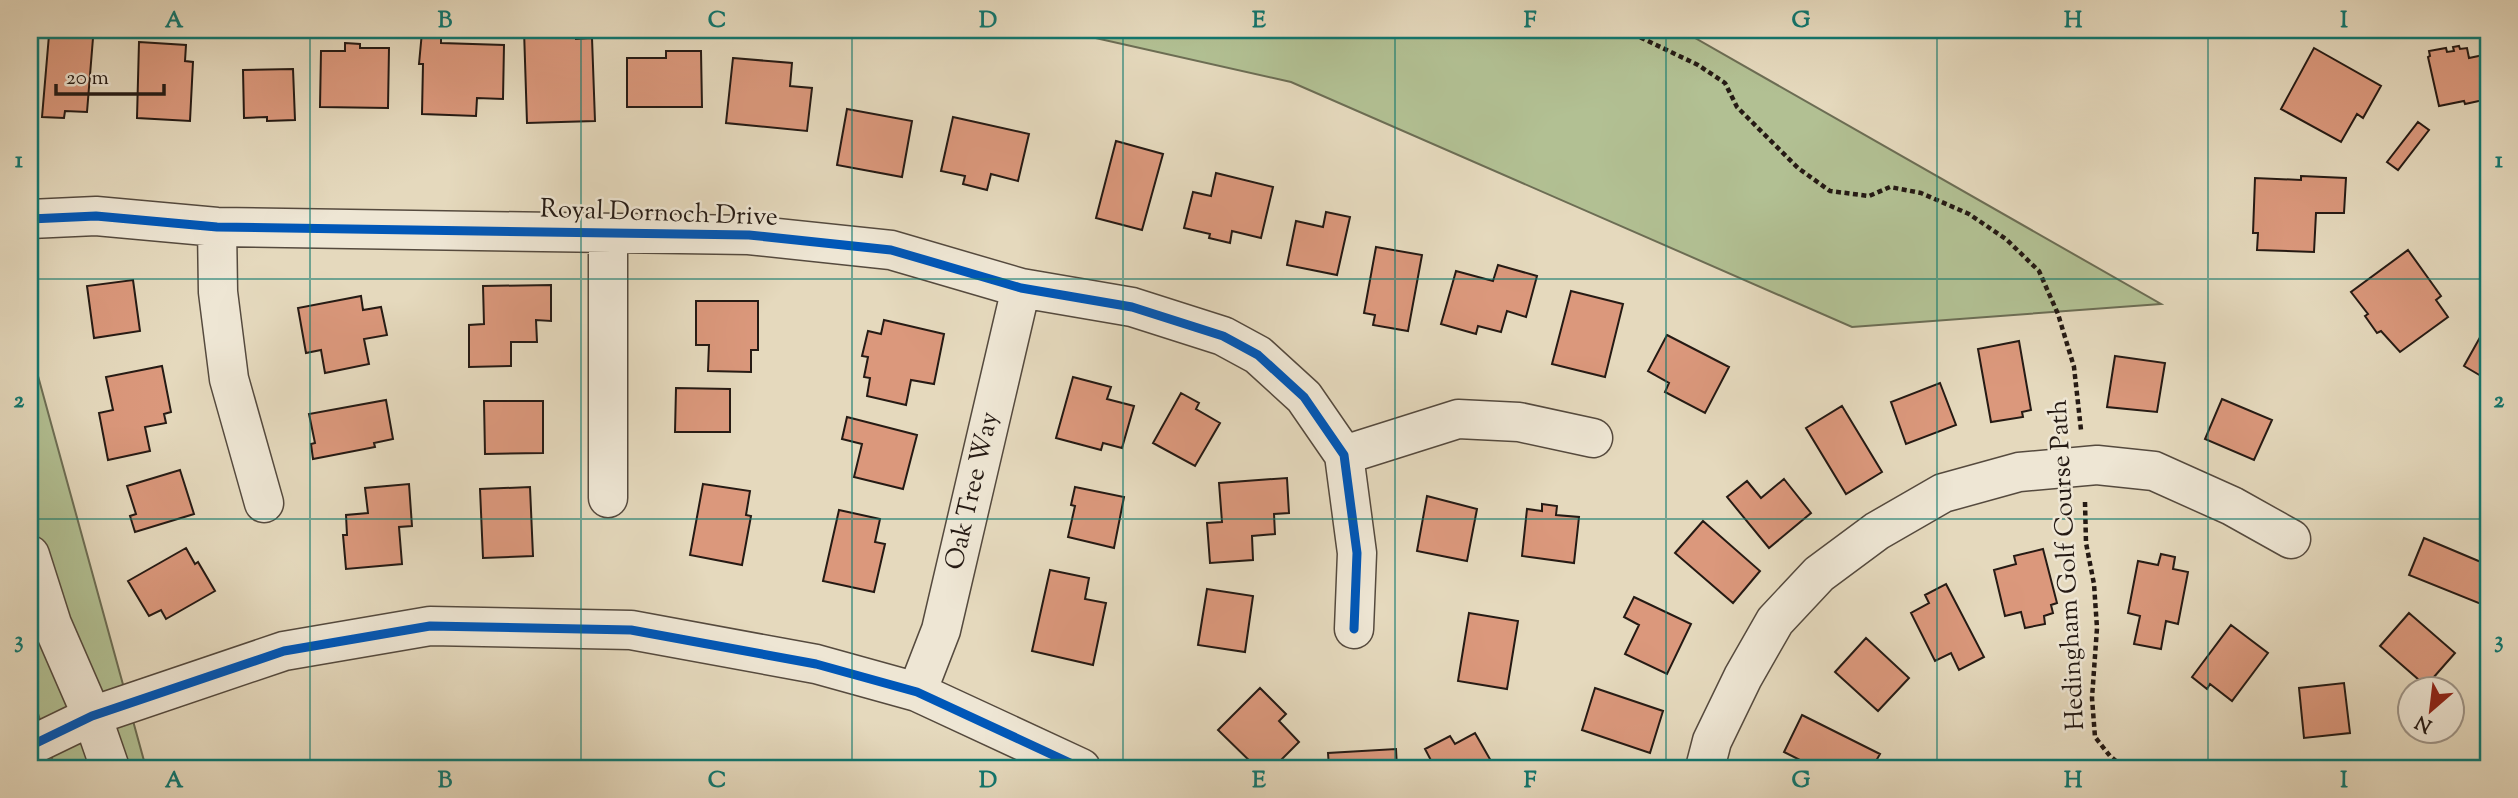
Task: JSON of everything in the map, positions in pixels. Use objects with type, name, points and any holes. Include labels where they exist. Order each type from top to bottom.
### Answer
[{"type":"street","name":"Royal Dornoch Drive","points":[[30,219],[96,216],[217,227],[749,234],[891,250],[1021,288],[1132,307],[1223,336],[1258,355],[1304,397],[1344,455],[1357,553],[1354,629]]},
{"type":"street","points":[[217,227],[218,292],[229,379],[264,503]]},
{"type":"street","points":[[608,233],[608,498]]},
{"type":"street","name":"Oak Tree Way","points":[[916,692],[941,631],[1021,288]]},
{"type":"street","points":[[1344,455],[1458,419],[1519,422],[1593,438]]},
{"type":"street","points":[[1705,768],[1712,741],[1743,677],[1775,621],[1819,574],[1877,531],[1943,493],[2019,472],[2097,466],[2154,471],[2232,506],[2291,539]]},
{"type":"street","points":[[30,555],[52,624],[92,716],[110,768]]},
{"type":"street","points":[[30,746],[92,716],[284,652],[429,626],[631,630],[816,663],[916,692],[1081,768]]},
{"type":"green space","points":[[1060,30],[1681,30],[2161,304],[1852,327],[1291,82]]},
{"type":"green space","points":[[30,347],[146,768],[55,768],[30,688]]},
{"type":"building","points":[[524,30],[576,30],[576,39],[592,38],[595,121],[527,123]]},
{"type":"building","points":[[422,32],[441,32],[441,43],[504,45],[503,99],[477,98],[476,116],[422,114],[423,64],[419,64]]},
{"type":"building","points":[[49,35],[93,38],[87,112],[65,111],[64,118],[42,117]]},
{"type":"building","points":[[139,42],[186,45],[185,61],[193,62],[190,121],[137,118]]},
{"type":"building","points":[[345,43],[360,44],[360,48],[389,48],[388,108],[320,107],[321,51],[345,51]]},
{"type":"building","points":[[2459,46],[2460,49],[2467,48],[2469,58],[2488,54],[2488,99],[2439,106],[2429,51],[2446,48],[2447,52],[2454,51],[2453,47]]},
{"type":"building","points":[[2314,48],[2381,86],[2363,118],[2357,114],[2341,142],[2281,109]]},
{"type":"building","points":[[666,51],[701,51],[702,107],[627,107],[627,58],[666,58]]},
{"type":"building","points":[[733,58],[792,63],[790,86],[812,88],[807,131],[726,123]]},
{"type":"building","points":[[293,69],[295,120],[244,118],[243,70]]},
{"type":"building","points":[[847,109],[912,121],[902,177],[837,165]]},
{"type":"building","points":[[953,117],[1029,134],[1018,181],[991,174],[987,190],[963,184],[965,176],[941,171]]},
{"type":"building","points":[[2418,122],[2429,130],[2398,170],[2387,162]]},
{"type":"building","points":[[1116,141],[1163,154],[1142,230],[1096,218]]},
{"type":"building","points":[[1216,173],[1273,187],[1261,238],[1232,231],[1230,243],[1209,238],[1210,234],[1184,228],[1193,192],[1211,196]]},
{"type":"building","points":[[2301,176],[2346,178],[2344,213],[2316,213],[2314,252],[2257,250],[2258,233],[2253,233],[2255,178],[2301,180]]},
{"type":"building","points":[[1326,212],[1350,217],[1337,275],[1287,265],[1296,221],[1323,227]]},
{"type":"building","points":[[1376,247],[1422,255],[1408,331],[1373,325],[1375,315],[1364,313]]},
{"type":"building","points":[[2408,250],[2441,296],[2436,300],[2448,317],[2400,352],[2381,331],[2377,333],[2365,316],[2368,314],[2351,292]]},
{"type":"building","points":[[1498,265],[1537,276],[1526,317],[1507,311],[1501,332],[1478,326],[1476,334],[1441,324],[1456,271],[1493,281]]},
{"type":"building","points":[[133,280],[140,331],[94,338],[87,286]]},
{"type":"building","points":[[551,285],[551,321],[536,320],[537,342],[511,342],[511,366],[469,367],[469,325],[484,324],[483,286]]},
{"type":"building","points":[[1571,291],[1623,304],[1605,377],[1552,364]]},
{"type":"building","points":[[361,296],[363,310],[381,307],[387,335],[364,339],[369,364],[325,373],[321,350],[306,353],[298,308]]},
{"type":"building","points":[[696,301],[758,301],[758,350],[751,350],[751,372],[708,371],[709,345],[696,345]]},
{"type":"building","points":[[884,320],[944,334],[934,384],[911,380],[906,405],[867,396],[870,378],[864,377],[868,357],[862,356],[868,331],[881,334]]},
{"type":"building","points":[[2488,323],[2488,380],[2464,366]]},
{"type":"building","points":[[1667,335],[1729,367],[1705,413],[1665,392],[1669,383],[1648,371]]},
{"type":"building","points":[[2019,341],[2031,410],[2022,412],[2023,417],[1991,422],[1978,349]]},
{"type":"building","points":[[2115,356],[2165,363],[2157,412],[2107,407]]},
{"type":"building","points":[[162,366],[171,412],[164,414],[166,423],[145,427],[150,451],[108,460],[99,413],[113,410],[106,377]]},
{"type":"building","points":[[1073,377],[1111,387],[1107,399],[1134,406],[1122,448],[1103,443],[1101,450],[1056,438]]},
{"type":"building","points":[[1940,383],[1956,425],[1906,444],[1891,402]]},
{"type":"building","points":[[676,388],[730,389],[730,432],[675,432]]},
{"type":"building","points":[[1181,393],[1199,403],[1196,409],[1220,423],[1195,466],[1153,443]]},
{"type":"building","points":[[2222,399],[2272,420],[2254,460],[2205,439]]},
{"type":"building","points":[[386,400],[393,439],[374,443],[375,447],[313,459],[311,444],[315,443],[309,414]]},
{"type":"building","points":[[484,401],[543,401],[543,453],[485,454]]},
{"type":"building","points":[[1842,406],[1882,472],[1846,494],[1806,428]]},
{"type":"building","points":[[847,417],[917,435],[903,489],[854,477],[862,444],[842,439]]},
{"type":"building","points":[[180,470],[194,514],[135,532],[130,516],[136,514],[127,486]]},
{"type":"building","points":[[1287,478],[1289,513],[1274,514],[1275,534],[1252,536],[1253,560],[1210,563],[1207,523],[1222,522],[1219,483]]},
{"type":"building","points":[[1784,479],[1811,513],[1769,548],[1727,497],[1747,481],[1761,498]]},
{"type":"building","points":[[409,484],[412,526],[399,527],[402,564],[346,569],[343,535],[347,535],[346,515],[368,513],[365,488]]},
{"type":"building","points":[[703,484],[750,491],[746,515],[751,516],[742,565],[690,555]]},
{"type":"building","points":[[530,487],[533,556],[483,558],[480,489]]},
{"type":"building","points":[[1075,487],[1124,497],[1114,548],[1068,537],[1075,506],[1071,505]]},
{"type":"building","points":[[1427,496],[1477,509],[1467,561],[1417,551]]},
{"type":"building","points":[[1542,504],[1557,506],[1556,515],[1579,517],[1574,563],[1522,556],[1527,509],[1542,511]]},
{"type":"building","points":[[839,510],[880,519],[875,542],[885,544],[874,592],[823,581]]},
{"type":"building","points":[[1703,521],[1760,571],[1733,603],[1675,553]]},
{"type":"building","points":[[2424,538],[2488,565],[2486,606],[2409,575]]},
{"type":"building","points":[[186,548],[195,564],[198,562],[215,591],[166,619],[161,610],[149,616],[128,581]]},
{"type":"building","points":[[2043,549],[2057,603],[2051,605],[2053,613],[2044,616],[2045,624],[2025,628],[2021,612],[2005,616],[1994,570],[2016,564],[2014,556]]},
{"type":"building","points":[[2161,554],[2175,557],[2173,569],[2188,572],[2178,624],[2166,621],[2161,649],[2134,644],[2140,616],[2128,613],[2138,561],[2158,565]]},
{"type":"building","points":[[1050,570],[1089,578],[1085,599],[1106,603],[1093,665],[1032,651]]},
{"type":"building","points":[[1946,584],[1984,657],[1959,670],[1951,653],[1935,661],[1911,613],[1929,603],[1925,595]]},
{"type":"building","points":[[1207,589],[1253,596],[1245,652],[1198,645]]},
{"type":"building","points":[[1634,597],[1691,624],[1667,674],[1625,654],[1639,625],[1624,617]]},
{"type":"building","points":[[1469,613],[1518,621],[1507,689],[1458,681]]},
{"type":"building","points":[[2409,613],[2455,653],[2435,676],[2414,676],[2380,646]]},
{"type":"building","points":[[2231,625],[2268,653],[2232,701],[2210,684],[2207,689],[2192,677]]},
{"type":"building","points":[[1866,638],[1909,678],[1878,711],[1835,672]]},
{"type":"building","points":[[2344,683],[2350,733],[2304,738],[2299,688]]},
{"type":"building","points":[[1260,688],[1286,714],[1279,721],[1299,742],[1273,768],[1257,768],[1218,730]]},
{"type":"building","points":[[1595,688],[1663,711],[1650,753],[1582,730]]},
{"type":"building","points":[[1802,715],[1880,754],[1872,768],[1816,768],[1784,752]]},
{"type":"building","points":[[1475,733],[1495,768],[1435,768],[1425,749],[1450,736],[1455,744]]},
{"type":"building","points":[[1396,749],[1397,768],[1329,768],[1328,753]]},
{"type":"cycle path","points":[[30,219],[96,216],[217,227],[749,235],[891,250],[1021,288],[1132,307],[1223,336],[1258,355],[1304,397],[1344,455],[1357,553],[1354,629]]},
{"type":"cycle path","points":[[30,746],[92,716],[284,651],[430,626],[631,630],[816,664],[917,692],[1081,768]]}]
